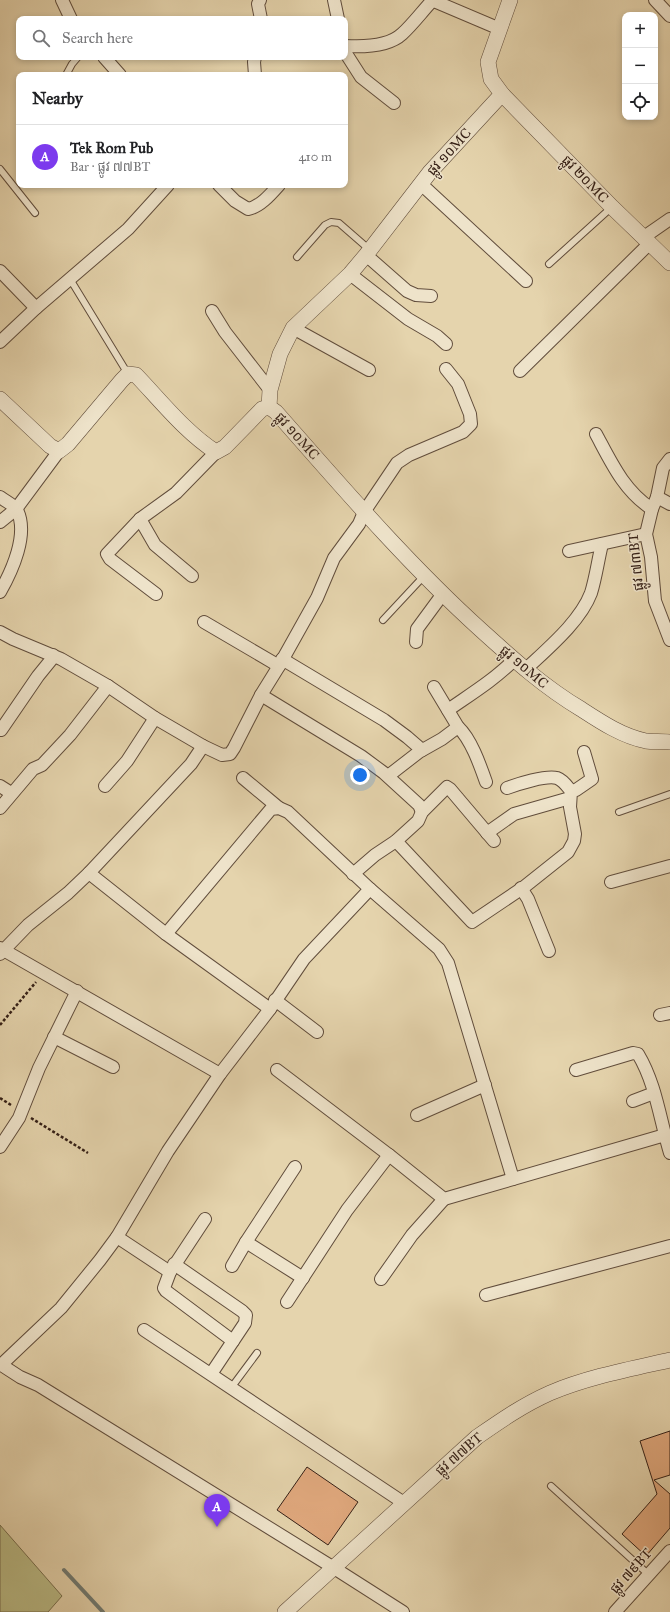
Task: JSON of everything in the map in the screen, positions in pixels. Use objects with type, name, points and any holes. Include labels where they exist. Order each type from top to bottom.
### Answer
[{"type":"street","points":[[62,0],[70,16]]},
{"type":"street","points":[[260,0],[258,4],[260,16]]},
{"type":"street","points":[[334,0],[337,16]]},
{"type":"street","points":[[502,94],[491,79],[488,62],[510,0]]},
{"type":"street","points":[[655,0],[670,16]]},
{"type":"street","points":[[348,46],[359,47],[390,42],[401,35],[431,2],[434,1],[500,30]]},
{"type":"street","points":[[348,57],[361,77],[394,103]]},
{"type":"street","points":[[107,60],[117,72]]},
{"type":"street","points":[[254,60],[255,72]]},
{"type":"street","name":"ផ្លូវ ១០MC","points":[[502,94],[447,152],[350,274],[293,328],[280,354],[270,390],[269,407],[276,412],[364,512],[442,595],[525,670],[561,697],[597,720],[624,734],[647,741],[670,742]]},
{"type":"street","name":"ផ្លូវ ២០MC","points":[[502,94],[612,207],[670,263]]},
{"type":"street","points":[[421,184],[526,281]]},
{"type":"street","points":[[0,342],[36,308],[128,229],[165,188]]},
{"type":"street","points":[[222,188],[235,201],[248,209],[262,202],[276,188]]},
{"type":"street","points":[[520,371],[647,240],[670,219]]},
{"type":"street","points":[[368,252],[407,291],[416,295],[431,296]]},
{"type":"street","points":[[0,271],[36,308]]},
{"type":"street","points":[[350,274],[408,319],[437,336],[446,344]]},
{"type":"street","points":[[212,311],[224,332],[270,390]]},
{"type":"street","points":[[293,328],[369,370]]},
{"type":"street","points":[[0,632],[13,639],[53,655],[108,686],[155,718],[203,746],[222,755],[230,754],[260,695],[281,663],[317,598],[334,558],[359,524],[364,512],[397,463],[409,455],[463,432],[471,424],[470,414],[458,384],[446,369]]},
{"type":"street","points":[[0,522],[16,509],[59,451],[68,444],[128,374],[136,375],[204,445],[216,452]]},
{"type":"street","points":[[0,399],[50,446],[59,451]]},
{"type":"street","points":[[156,594],[110,560],[107,554],[140,519],[176,493],[216,452],[225,447],[262,409],[269,407]]},
{"type":"street","points":[[596,434],[623,482],[645,504],[652,508]]},
{"type":"street","name":"ផ្លូវ ៧៣BT","points":[[670,459],[663,468],[657,497],[652,508],[646,534],[651,557],[655,601],[670,640]]},
{"type":"street","points":[[0,497],[16,509],[21,531],[13,566],[0,592]]},
{"type":"street","points":[[657,497],[670,504]]},
{"type":"street","points":[[140,519],[155,545],[192,576]]},
{"type":"street","points":[[569,551],[646,534]]},
{"type":"street","points":[[525,670],[564,632],[579,613],[590,593],[602,544]]},
{"type":"street","points":[[416,642],[417,629],[442,595]]},
{"type":"street","points":[[204,622],[384,720],[422,750]]},
{"type":"street","points":[[1,730],[51,660],[53,655]]},
{"type":"street","points":[[448,710],[486,685],[514,660]]},
{"type":"street","points":[[0,808],[33,769],[42,765],[70,735],[108,686]]},
{"type":"street","points":[[434,687],[458,727],[463,732],[480,764],[486,782]]},
{"type":"street","points":[[260,695],[361,756],[388,776],[419,805],[422,812]]},
{"type":"street","points":[[106,786],[127,761],[155,718]]},
{"type":"street","points":[[388,776],[422,750],[442,739],[458,727]]},
{"type":"street","points":[[203,746],[191,764],[88,873],[68,893],[28,925],[1,951],[44,972],[220,1074]]},
{"type":"street","points":[[353,874],[375,855],[396,841],[418,821],[422,812],[447,787],[490,837],[514,814],[571,794],[592,779],[584,752]]},
{"type":"street","points":[[243,778],[279,808],[288,812],[353,874],[439,949],[448,962],[513,1180]]},
{"type":"street","points":[[396,841],[472,922],[524,887],[568,852],[574,841],[575,834],[571,794],[564,782],[556,778],[529,781],[507,788]]},
{"type":"street","points":[[0,786],[12,793]]},
{"type":"street","points":[[166,934],[264,816],[272,809],[279,808]]},
{"type":"street","points":[[611,882],[670,866]]},
{"type":"street","points":[[88,873],[166,934],[273,1005],[317,1032]]},
{"type":"street","points":[[521,888],[528,899],[549,951]]},
{"type":"street","points":[[370,889],[304,960],[273,1005],[220,1074],[168,1151],[117,1236],[61,1308],[1,1365],[20,1377],[38,1385],[403,1612]]},
{"type":"street","points":[[0,1147],[15,1125],[39,1068],[77,991]]},
{"type":"street","points":[[54,1037],[113,1068]]},
{"type":"street","points":[[576,1070],[633,1053],[638,1054],[654,1093],[670,1153]]},
{"type":"street","points":[[277,1070],[444,1199]]},
{"type":"street","points":[[416,1115],[485,1085]]},
{"type":"street","points":[[633,1100],[654,1093]]},
{"type":"street","points":[[380,1279],[412,1235],[444,1199],[665,1135]]},
{"type":"street","points":[[287,1302],[347,1210],[388,1155]]},
{"type":"street","points":[[232,1266],[295,1167]]},
{"type":"street","points":[[205,1220],[172,1268],[164,1288],[233,1341]]},
{"type":"street","points":[[117,1236],[172,1268],[242,1311],[246,1315],[245,1323],[211,1374]]},
{"type":"street","points":[[246,1242],[303,1278]]},
{"type":"street","points":[[486,1295],[670,1246]]},
{"type":"street","points":[[144,1330],[404,1503]]},
{"type":"street","name":"ផ្លូវ ៧៧BT","points":[[285,1612],[477,1437],[509,1414],[550,1393],[597,1377],[670,1360]]},
{"type":"street","name":"ផ្លូវ ៧៩BT","points":[[615,1612],[670,1551]]},
{"type":"lane","points":[[68,72],[75,60]]},
{"type":"lane","points":[[0,169],[35,213]]},
{"type":"lane","points":[[549,264],[612,207]]},
{"type":"lane","points":[[297,257],[325,224],[331,222],[339,223],[368,252]]},
{"type":"lane","points":[[70,279],[128,374]]},
{"type":"lane","points":[[383,620],[424,576]]},
{"type":"lane","points":[[619,812],[670,794]]},
{"type":"lane","points":[[232,1388],[257,1353]]},
{"type":"lane","points":[[551,1486],[648,1574]]},
{"type":"path","points":[[0,1025],[44,972]]},
{"type":"path","points":[[0,1098],[88,1152]]},
{"type":"green space","points":[[0,1525],[62,1596],[48,1612],[0,1612]]},
{"type":"building","points":[[670,1431],[670,1475],[654,1480],[670,1494],[670,1528],[646,1556],[622,1534],[657,1494],[640,1441]]},
{"type":"building","points":[[307,1467],[358,1502],[328,1545],[277,1510]]},
{"type":"waterway","points":[[64,1570],[103,1612]]},
{"type":"place","name":"Tek Rom Pub","points":[[217,1527]]}]
